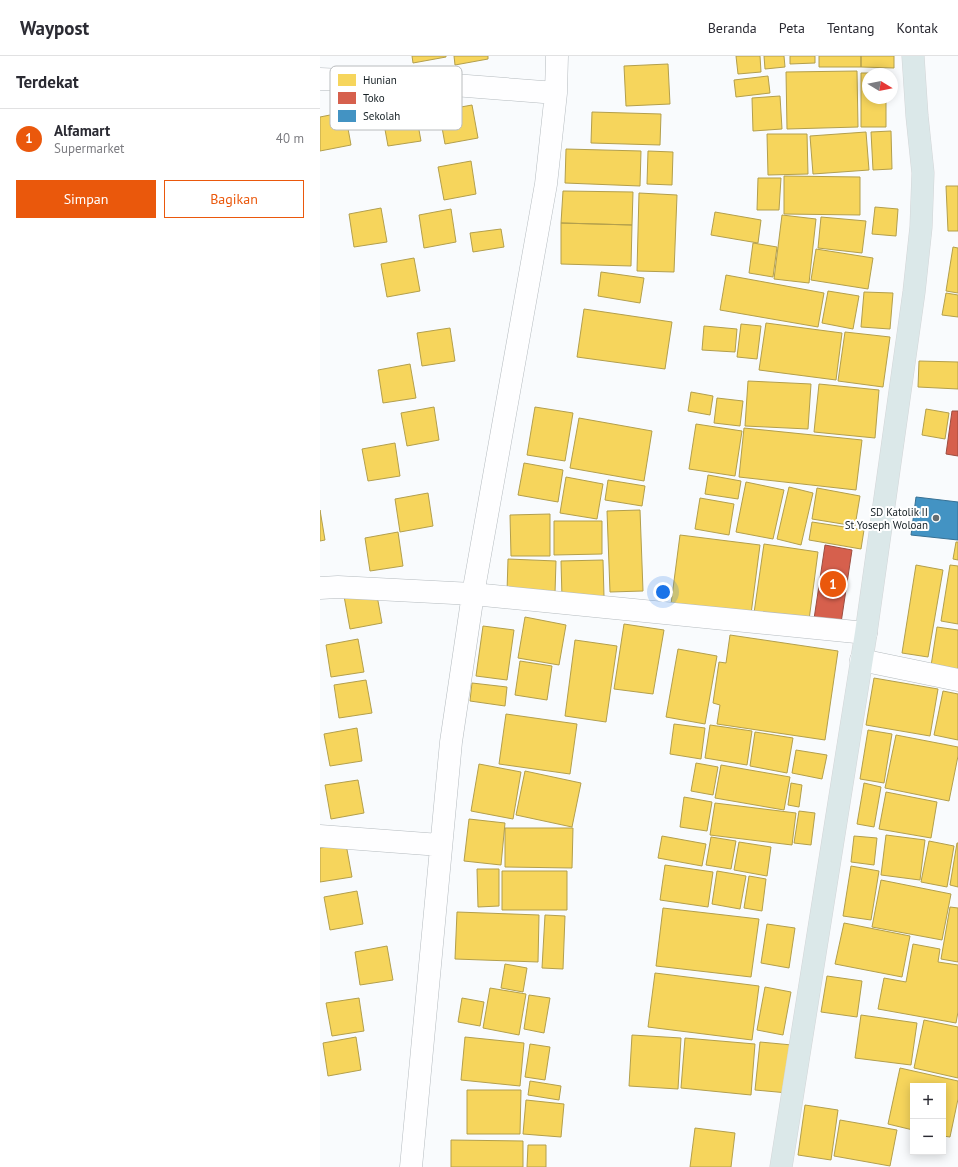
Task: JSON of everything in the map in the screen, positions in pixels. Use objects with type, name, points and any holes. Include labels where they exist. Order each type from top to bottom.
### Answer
[{"type":"main road","points":[[781,1167],[866,633],[914,292],[921,226],[923,173],[913,56]]},
{"type":"street","points":[[411,1167],[440,845],[451,742],[473,594],[546,184],[556,93],[558,56]]},
{"type":"street","points":[[320,79],[330,80]]},
{"type":"street","points":[[462,86],[556,93]]},
{"type":"street","points":[[320,588],[338,587],[473,594],[866,633]]},
{"type":"street","points":[[861,660],[958,680]]},
{"type":"street","points":[[320,836],[440,845]]},
{"type":"building: Hunian","points":[[412,56],[446,56],[446,57],[413,63]]},
{"type":"building: Hunian","points":[[454,56],[488,56],[488,59],[455,65]]},
{"type":"building: Hunian","points":[[736,56],[760,56],[761,72],[738,74]]},
{"type":"building: Hunian","points":[[764,56],[784,56],[785,67],[765,69]]},
{"type":"building: Hunian","points":[[790,56],[815,56],[815,63],[790,64]]},
{"type":"building: Hunian","points":[[819,56],[861,56],[861,67],[819,67]]},
{"type":"building: Hunian","points":[[861,56],[894,56],[894,68],[861,67]]},
{"type":"building: Hunian","points":[[668,64],[670,104],[626,106],[624,66]]},
{"type":"building: Hunian","points":[[857,71],[858,127],[787,129],[786,72]]},
{"type":"building: Hunian","points":[[862,73],[862,104],[886,104],[886,127],[861,127]]},
{"type":"building: Hunian","points":[[768,76],[770,93],[736,97],[734,80]]},
{"type":"building: Hunian","points":[[780,96],[782,129],[753,131],[752,98]]},
{"type":"building: Hunian","points":[[472,105],[478,138],[445,144],[442,130],[462,130],[462,107]]},
{"type":"building: Hunian","points":[[592,112],[661,114],[660,145],[591,143]]},
{"type":"building: Hunian","points":[[330,115],[330,130],[348,130],[351,145],[320,151],[320,117]]},
{"type":"building: Hunian","points":[[385,130],[419,130],[421,141],[388,146]]},
{"type":"building: Hunian","points":[[891,131],[892,169],[873,170],[871,132]]},
{"type":"building: Hunian","points":[[866,132],[869,170],[813,174],[810,136]]},
{"type":"building: Hunian","points":[[767,134],[807,134],[808,174],[768,175]]},
{"type":"building: Hunian","points":[[566,149],[641,151],[640,186],[565,183]]},
{"type":"building: Hunian","points":[[648,151],[673,152],[672,185],[647,184]]},
{"type":"building: Hunian","points":[[471,161],[476,194],[444,200],[438,167]]},
{"type":"building: Hunian","points":[[784,176],[860,177],[860,215],[784,214]]},
{"type":"building: Hunian","points":[[758,178],[781,178],[779,210],[757,210]]},
{"type":"building: Hunian","points":[[946,186],[958,186],[958,231],[948,231]]},
{"type":"building: Hunian","points":[[563,191],[633,192],[632,225],[561,223]]},
{"type":"building: Hunian","points":[[639,193],[677,195],[674,272],[637,271]]},
{"type":"building: Hunian","points":[[875,207],[898,209],[896,236],[872,234]]},
{"type":"building: Hunian","points":[[381,208],[387,242],[354,247],[349,214]]},
{"type":"building: Hunian","points":[[451,209],[456,242],[424,248],[419,215]]},
{"type":"building: Hunian","points":[[715,212],[761,220],[758,243],[711,235]]},
{"type":"building: Hunian","points":[[782,215],[816,219],[809,283],[774,279]]},
{"type":"building: Hunian","points":[[821,217],[866,221],[862,253],[818,248]]},
{"type":"building: Hunian","points":[[561,223],[632,225],[631,266],[561,264]]},
{"type":"building: Hunian","points":[[501,229],[504,247],[473,252],[470,233]]},
{"type":"building: Hunian","points":[[753,243],[777,247],[773,277],[749,273]]},
{"type":"building: Hunian","points":[[953,247],[958,248],[958,293],[946,291]]},
{"type":"building: Hunian","points":[[816,249],[873,258],[868,289],[811,280]]},
{"type":"building: Hunian","points":[[414,258],[420,291],[387,297],[381,264]]},
{"type":"building: Hunian","points":[[601,272],[644,278],[640,303],[598,296]]},
{"type":"building: Hunian","points":[[726,275],[824,293],[818,327],[720,310]]},
{"type":"building: Hunian","points":[[828,291],[859,296],[853,329],[822,323]]},
{"type":"building: Hunian","points":[[864,292],[893,293],[890,329],[861,327]]},
{"type":"building: Hunian","points":[[946,293],[958,295],[958,317],[942,315]]},
{"type":"building: Hunian","points":[[584,309],[672,322],[665,369],[577,357]]},
{"type":"building: Hunian","points":[[766,323],[842,333],[836,380],[759,370]]},
{"type":"building: Hunian","points":[[741,324],[761,326],[757,359],[737,357]]},
{"type":"building: Hunian","points":[[704,326],[737,329],[735,352],[702,350]]},
{"type":"building: Hunian","points":[[450,328],[455,361],[422,366],[417,333]]},
{"type":"building: Hunian","points":[[845,332],[890,337],[883,387],[838,381]]},
{"type":"building: Hunian","points":[[919,361],[958,362],[958,389],[918,387]]},
{"type":"building: Hunian","points":[[410,364],[416,398],[383,403],[378,370]]},
{"type":"building: Hunian","points":[[748,381],[811,384],[808,429],[745,426]]},
{"type":"building: Hunian","points":[[819,384],[879,390],[875,438],[814,432]]},
{"type":"building: Hunian","points":[[691,392],[713,396],[710,415],[688,411]]},
{"type":"building: Hunian","points":[[717,398],[743,401],[740,426],[714,423]]},
{"type":"building: Hunian","points":[[434,407],[439,440],[407,446],[401,413]]},
{"type":"building: Hunian","points":[[535,407],[573,413],[565,461],[527,455]]},
{"type":"building: Hunian","points":[[926,409],[949,413],[945,439],[922,435]]},
{"type":"building: Hunian","points":[[579,418],[652,431],[644,481],[570,468]]},
{"type":"building: Hunian","points":[[696,424],[742,431],[735,476],[689,469]]},
{"type":"building: Hunian","points":[[744,428],[862,440],[856,490],[739,477]]},
{"type":"building: Hunian","points":[[395,443],[400,476],[368,481],[362,449]]},
{"type":"building: Hunian","points":[[524,463],[563,470],[558,502],[518,495]]},
{"type":"building: Hunian","points":[[708,475],[741,481],[738,499],[705,494]]},
{"type":"building: Hunian","points":[[566,477],[603,484],[597,519],[560,513]]},
{"type":"building: Hunian","points":[[608,480],[645,486],[642,506],[605,500]]},
{"type":"building: Hunian","points":[[746,482],[784,490],[773,539],[736,532]]},
{"type":"building: Hunian","points":[[789,487],[813,493],[801,545],[777,539]]},
{"type":"building: Hunian","points":[[817,488],[860,496],[855,526],[812,519]]},
{"type":"building: Hunian","points":[[428,493],[433,526],[400,532],[395,499]]},
{"type":"building: Hunian","points":[[700,498],[734,504],[729,535],[695,529]]},
{"type":"building: Hunian","points":[[320,510],[325,540],[320,541]]},
{"type":"building: Hunian","points":[[640,510],[643,591],[610,592],[607,511]]},
{"type":"building: Hunian","points":[[550,514],[550,556],[511,556],[510,515]]},
{"type":"building: Hunian","points":[[554,521],[602,521],[602,554],[554,555]]},
{"type":"building: Hunian","points":[[812,522],[864,530],[861,549],[809,540]]},
{"type":"building: Hunian","points":[[398,532],[403,566],[370,571],[365,538]]},
{"type":"building: Hunian","points":[[680,535],[760,545],[751,614],[671,604]]},
{"type":"building: Hunian","points":[[956,542],[958,542],[958,560],[953,559]]},
{"type":"building: Hunian","points":[[764,544],[818,552],[809,620],[754,613]]},
{"type":"building: Hunian","points":[[508,559],[556,561],[555,593],[507,592]]},
{"type":"building: Hunian","points":[[603,560],[604,597],[562,598],[561,561]]},
{"type":"building: Hunian","points":[[916,565],[943,570],[928,657],[902,653]]},
{"type":"building: Hunian","points":[[950,565],[958,566],[958,624],[941,621]]},
{"type":"building: Hunian","points":[[376,590],[382,623],[350,629],[344,596]]},
{"type":"building: Hunian","points":[[525,617],[566,625],[559,665],[518,658]]},
{"type":"building: Hunian","points":[[624,624],[664,630],[653,694],[614,689]]},
{"type":"building: Hunian","points":[[483,626],[514,630],[507,680],[476,676]]},
{"type":"building: Hunian","points":[[937,627],[958,630],[958,670],[931,666]]},
{"type":"building: Hunian","points":[[730,635],[838,651],[825,740],[717,724],[720,705],[713,703],[719,662],[726,663]]},
{"type":"building: Hunian","points":[[358,639],[364,672],[331,677],[326,645]]},
{"type":"building: Hunian","points":[[575,640],[617,646],[606,722],[565,716]]},
{"type":"building: Hunian","points":[[678,649],[717,656],[705,724],[666,717]]},
{"type":"building: Hunian","points":[[520,661],[552,666],[547,700],[515,695]]},
{"type":"building: Hunian","points":[[874,678],[938,689],[930,736],[866,725]]},
{"type":"building: Hunian","points":[[366,680],[372,713],[339,718],[334,685]]},
{"type":"building: Hunian","points":[[472,683],[507,687],[505,706],[470,701]]},
{"type":"building: Hunian","points":[[943,691],[958,694],[958,740],[934,735]]},
{"type":"building: Hunian","points":[[506,714],[577,724],[570,774],[499,764]]},
{"type":"building: Hunian","points":[[674,724],[705,728],[701,759],[670,754]]},
{"type":"building: Hunian","points":[[710,725],[752,731],[747,765],[705,758]]},
{"type":"building: Hunian","points":[[357,728],[362,761],[330,766],[324,734]]},
{"type":"building: Hunian","points":[[868,730],[892,734],[884,783],[860,779]]},
{"type":"building: Hunian","points":[[755,732],[793,738],[787,773],[750,766]]},
{"type":"building: Hunian","points":[[896,735],[958,747],[958,756],[949,801],[885,788]]},
{"type":"building: Hunian","points":[[796,750],[827,755],[822,779],[792,773]]},
{"type":"building: Hunian","points":[[696,763],[718,767],[713,795],[691,791]]},
{"type":"building: Hunian","points":[[479,764],[521,772],[513,819],[471,811]]},
{"type":"building: Hunian","points":[[721,765],[790,777],[784,810],[715,798]]},
{"type":"building: Hunian","points":[[525,771],[581,783],[572,827],[516,815]]},
{"type":"building: Hunian","points":[[358,780],[364,813],[331,819],[325,785]]},
{"type":"building: Hunian","points":[[791,783],[802,785],[799,807],[788,805]]},
{"type":"building: Hunian","points":[[864,783],[881,787],[874,827],[857,824]]},
{"type":"building: Hunian","points":[[886,792],[937,802],[931,838],[879,829]]},
{"type":"building: Hunian","points":[[684,797],[712,802],[707,831],[680,827]]},
{"type":"building: Hunian","points":[[715,803],[796,813],[792,845],[710,835]]},
{"type":"building: Hunian","points":[[799,811],[815,813],[811,845],[794,843]]},
{"type":"building: Hunian","points":[[469,819],[505,823],[501,865],[464,861]]},
{"type":"building: Hunian","points":[[505,828],[573,828],[572,868],[505,867]]},
{"type":"building: Hunian","points":[[886,835],[925,840],[920,880],[881,875]]},
{"type":"building: Hunian","points":[[662,836],[706,844],[702,866],[658,858]]},
{"type":"building: Hunian","points":[[854,836],[877,838],[874,865],[851,862]]},
{"type":"building: Hunian","points":[[711,837],[736,841],[731,869],[706,865]]},
{"type":"building: Hunian","points":[[929,841],[954,846],[947,887],[921,882]]},
{"type":"building: Hunian","points":[[739,842],[771,847],[767,876],[734,870]]},
{"type":"building: Hunian","points":[[958,843],[958,887],[950,885]]},
{"type":"building: Hunian","points":[[346,844],[352,877],[320,882],[320,848]]},
{"type":"building: Hunian","points":[[665,865],[713,872],[708,907],[660,900]]},
{"type":"building: Hunian","points":[[851,866],[879,871],[871,920],[843,916]]},
{"type":"building: Hunian","points":[[477,869],[499,869],[499,906],[478,907]]},
{"type":"building: Hunian","points":[[502,871],[567,871],[567,910],[502,910]]},
{"type":"building: Hunian","points":[[717,871],[746,876],[740,909],[712,904]]},
{"type":"building: Hunian","points":[[749,876],[766,879],[762,911],[744,908]]},
{"type":"building: Hunian","points":[[881,880],[951,894],[942,940],[872,927]]},
{"type":"building: Hunian","points":[[357,891],[363,924],[330,930],[324,897]]},
{"type":"building: Hunian","points":[[950,907],[958,908],[958,962],[941,959]]},
{"type":"building: Hunian","points":[[663,908],[759,919],[751,977],[656,966]]},
{"type":"building: Hunian","points":[[457,912],[539,915],[538,962],[455,959]]},
{"type":"building: Hunian","points":[[545,915],[565,916],[563,969],[542,968]]},
{"type":"building: Hunian","points":[[844,923],[910,936],[902,977],[835,964]]},
{"type":"building: Hunian","points":[[767,924],[795,928],[789,968],[761,963]]},
{"type":"building: Hunian","points":[[913,944],[940,949],[938,962],[958,965],[958,1012],[956,1023],[878,1009],[884,978],[906,982]]},
{"type":"building: Hunian","points":[[387,946],[393,980],[360,985],[355,952]]},
{"type":"building: Hunian","points":[[505,964],[527,968],[523,992],[501,988]]},
{"type":"building: Hunian","points":[[655,973],[759,986],[752,1040],[648,1027]]},
{"type":"building: Hunian","points":[[827,976],[862,981],[857,1017],[821,1012]]},
{"type":"building: Hunian","points":[[765,987],[791,992],[783,1035],[757,1030]]},
{"type":"building: Hunian","points":[[490,988],[526,994],[519,1035],[483,1028]]},
{"type":"building: Hunian","points":[[529,995],[550,998],[544,1033],[524,1029]]},
{"type":"building: Hunian","points":[[359,998],[364,1031],[332,1036],[326,1003]]},
{"type":"building: Hunian","points":[[462,998],[484,1002],[480,1026],[458,1022]]},
{"type":"building: Hunian","points":[[861,1015],[917,1023],[911,1065],[855,1058]]},
{"type":"building: Hunian","points":[[924,1020],[958,1027],[958,1078],[914,1068]]},
{"type":"building: Hunian","points":[[632,1035],[681,1038],[678,1089],[629,1086]]},
{"type":"building: Hunian","points":[[356,1037],[361,1070],[328,1076],[323,1043]]},
{"type":"building: Hunian","points":[[465,1037],[524,1043],[520,1086],[461,1080]]},
{"type":"building: Hunian","points":[[685,1038],[755,1044],[751,1095],[681,1088]]},
{"type":"building: Hunian","points":[[760,1042],[792,1045],[788,1093],[755,1090]]},
{"type":"building: Hunian","points":[[530,1044],[550,1047],[545,1080],[525,1077]]},
{"type":"building: Hunian","points":[[900,1068],[958,1081],[958,1099],[950,1137],[946,1136],[946,1083],[910,1083],[910,1129],[888,1124]]},
{"type":"building: Hunian","points":[[530,1081],[561,1086],[559,1100],[528,1095]]},
{"type":"building: Hunian","points":[[467,1090],[521,1090],[520,1134],[467,1134]]},
{"type":"building: Hunian","points":[[526,1100],[564,1104],[561,1137],[523,1134]]},
{"type":"building: Hunian","points":[[805,1105],[838,1110],[831,1160],[798,1155]]},
{"type":"building: Hunian","points":[[840,1120],[897,1130],[890,1166],[834,1156]]},
{"type":"building: Hunian","points":[[695,1128],[735,1133],[731,1167],[690,1167]]},
{"type":"building: Hunian","points":[[451,1140],[523,1141],[523,1167],[451,1167]]},
{"type":"building: Hunian","points":[[528,1145],[546,1145],[546,1167],[527,1167]]},
{"type":"building: Toko","points":[[952,411],[958,411],[958,456],[946,454]]},
{"type":"building: Toko","points":[[825,545],[852,550],[841,623],[814,619]]},
{"type":"building: Sekolah","name":"SD Katolik II St Yoseph Woloan","points":[[916,497],[958,502],[958,540],[911,535]]},
{"type":"place","name":"SD Katolik II St Yoseph Woloan","points":[[936,518]]},
{"type":"place","name":"Alfamart","points":[[833,584]]}]
